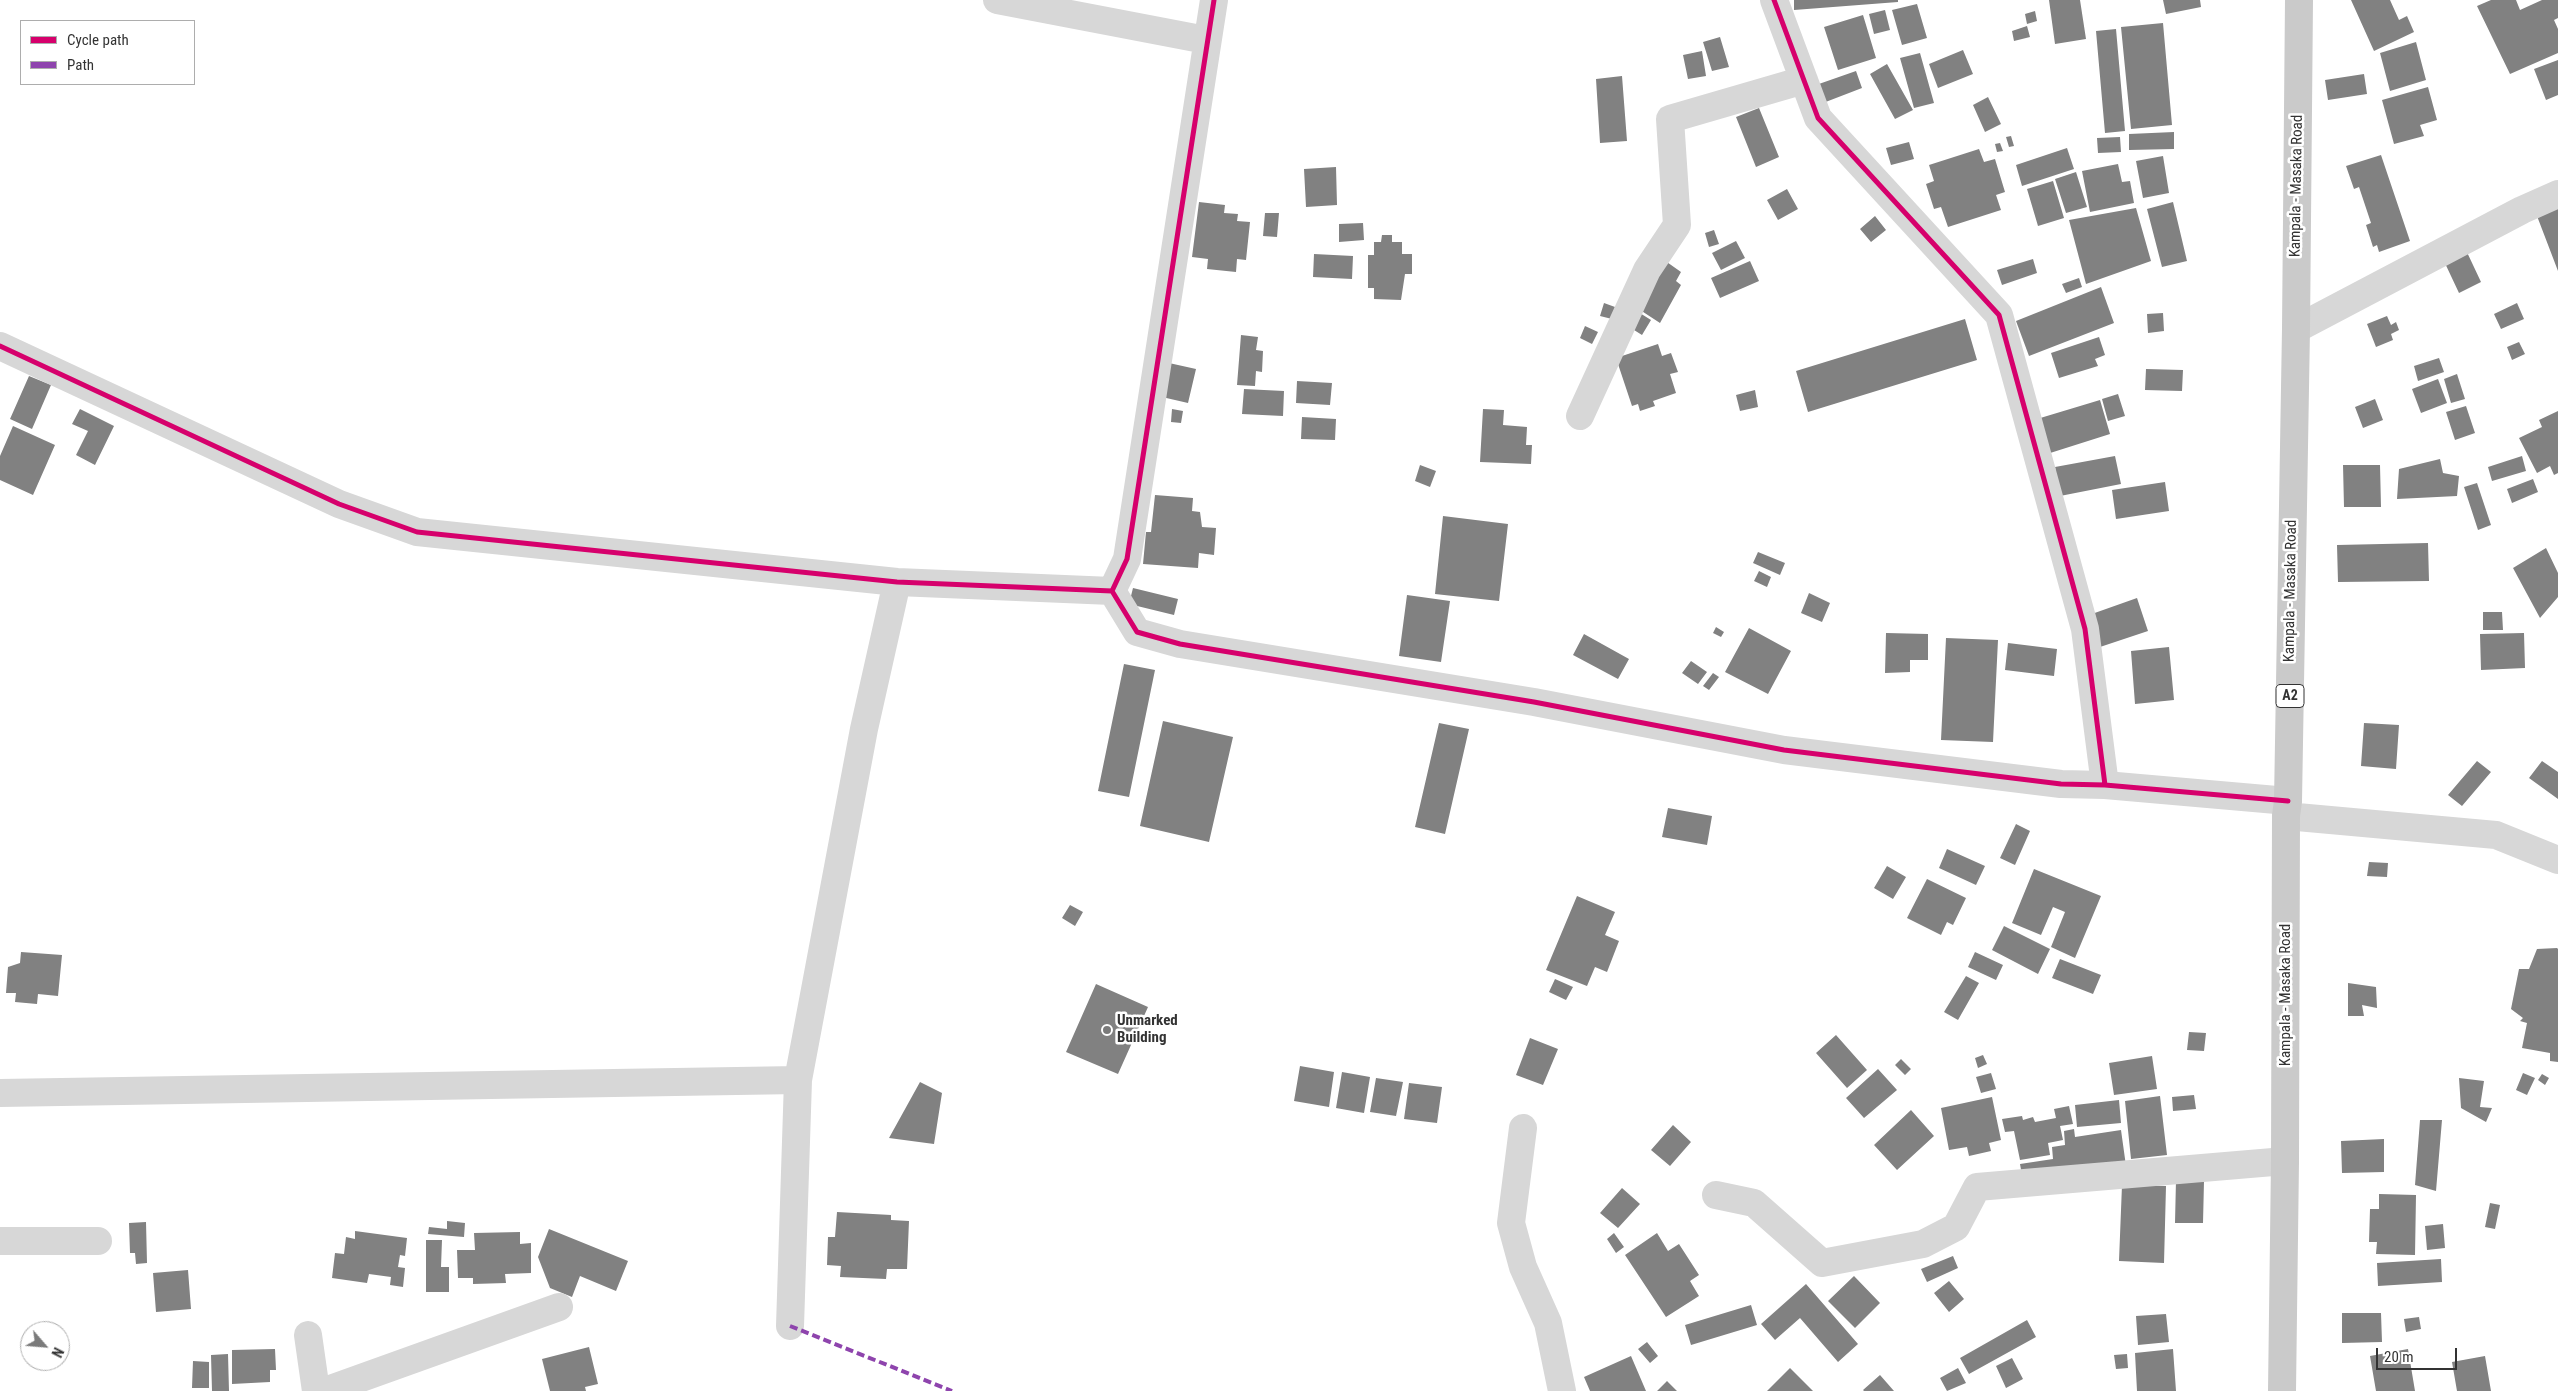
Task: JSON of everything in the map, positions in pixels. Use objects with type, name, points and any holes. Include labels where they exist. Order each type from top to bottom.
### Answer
[{"type":"main road","name":"Kampala - Masaka Road","points":[[2282,1391],[2286,1161],[2287,808],[2296,329],[2299,0]]},
{"type":"street","points":[[997,0],[1206,40]]},
{"type":"street","points":[[1112,591],[1127,560],[1206,40],[1214,0]]},
{"type":"street","points":[[1774,0],[1818,118],[1999,315],[2085,629],[2105,785]]},
{"type":"street","points":[[1580,416],[1647,270],[1677,225],[1670,119],[1804,80]]},
{"type":"street","points":[[2296,329],[2558,194]]},
{"type":"street","points":[[0,346],[339,504],[417,532],[897,582],[1112,591]]},
{"type":"street","points":[[790,1326],[798,1080],[864,729],[897,582]]},
{"type":"street","points":[[1112,591],[1137,632],[1180,644],[1534,702],[1784,750],[2061,784],[2105,785],[2496,835],[2558,860]]},
{"type":"street","points":[[0,1093],[798,1080]]},
{"type":"street","points":[[1523,1128],[1511,1224],[1523,1268],[1548,1323],[1562,1389]]},
{"type":"street","points":[[1716,1196],[1754,1203],[1822,1263],[1923,1244],[1956,1227],[1977,1187],[2286,1161]]},
{"type":"street","points":[[0,1241],[98,1241]]},
{"type":"street","points":[[325,1391],[559,1307]]},
{"type":"street","points":[[308,1335],[316,1391]]},
{"type":"building","points":[[1794,0],[1898,0],[1898,2],[1794,10]]},
{"type":"building","points":[[2049,0],[2080,0],[2086,39],[2055,44]]},
{"type":"building","points":[[2163,0],[2200,0],[2201,7],[2166,14]]},
{"type":"building","points":[[2351,0],[2390,0],[2399,20],[2407,16],[2414,32],[2374,51]]},
{"type":"building","points":[[2491,0],[2516,0],[2520,10],[2542,0],[2558,0],[2558,18],[2554,20],[2558,29],[2558,53],[2510,74],[2477,6]]},
{"type":"building","points":[[1917,4],[1927,38],[1902,45],[1892,10]]},
{"type":"building","points":[[1885,10],[1890,30],[1874,34],[1869,14]]},
{"type":"building","points":[[2035,11],[2037,21],[2027,24],[2025,14]]},
{"type":"building","points":[[1863,15],[1876,58],[1838,70],[1824,27]]},
{"type":"building","points":[[2163,23],[2172,125],[2131,129],[2121,27]]},
{"type":"building","points":[[2027,26],[2030,37],[2014,41],[2012,31]]},
{"type":"building","points":[[2116,29],[2125,131],[2105,133],[2096,31]]},
{"type":"building","points":[[1720,37],[1729,67],[1712,71],[1703,42]]},
{"type":"building","points":[[2416,42],[2426,80],[2390,91],[2380,53]]},
{"type":"building","points":[[1963,50],[1973,74],[1938,88],[1929,64]]},
{"type":"building","points":[[1702,51],[1706,76],[1688,79],[1683,55]]},
{"type":"building","points":[[1920,53],[1934,103],[1914,108],[1900,58]]},
{"type":"building","points":[[2558,60],[2558,95],[2546,100],[2534,69]]},
{"type":"building","points":[[1887,64],[1913,110],[1895,119],[1870,74]]},
{"type":"building","points":[[1856,71],[1862,88],[1823,103],[1816,85]]},
{"type":"building","points":[[2364,74],[2367,94],[2328,100],[2325,80]]},
{"type":"building","points":[[1622,76],[1627,141],[1600,143],[1596,79]]},
{"type":"building","points":[[2428,87],[2437,120],[2420,125],[2424,136],[2394,144],[2382,100]]},
{"type":"building","points":[[1988,97],[2001,124],[1985,132],[1973,105]]},
{"type":"building","points":[[1759,108],[1779,157],[1756,167],[1736,117]]},
{"type":"building","points":[[2174,132],[2174,149],[2129,150],[2129,134]]},
{"type":"building","points":[[2011,136],[2014,146],[2009,147],[2006,137]]},
{"type":"building","points":[[2120,137],[2121,152],[2098,153],[2097,138]]},
{"type":"building","points":[[1909,142],[1914,159],[1891,165],[1886,148]]},
{"type":"building","points":[[2000,143],[2003,151],[1997,152],[1995,144]]},
{"type":"building","points":[[2067,148],[2074,169],[2022,186],[2016,165]]},
{"type":"building","points":[[1979,149],[1984,162],[1995,159],[2005,192],[1996,195],[2001,210],[1948,227],[1941,207],[1934,209],[1926,184],[1934,181],[1929,165]]},
{"type":"building","points":[[2381,155],[2410,241],[2379,252],[2377,245],[2373,247],[2366,225],[2371,223],[2359,187],[2354,189],[2346,166]]},
{"type":"building","points":[[2163,156],[2169,193],[2143,198],[2136,161]]},
{"type":"building","points":[[2118,164],[2122,182],[2130,181],[2134,203],[2090,212],[2082,171]]},
{"type":"building","points":[[1336,167],[1337,205],[1306,207],[1304,169]]},
{"type":"building","points":[[2076,172],[2087,207],[2066,213],[2055,179]]},
{"type":"building","points":[[2053,181],[2064,218],[2038,226],[2027,189]]},
{"type":"building","points":[[1787,189],[1798,209],[1778,220],[1767,200]]},
{"type":"building","points":[[1199,202],[1225,205],[1224,213],[1238,214],[1237,221],[1250,222],[1246,260],[1237,259],[1236,272],[1207,269],[1208,259],[1192,257]]},
{"type":"building","points":[[2173,202],[2187,261],[2162,267],[2147,209]]},
{"type":"building","points":[[2136,208],[2151,261],[2086,284],[2069,220]]},
{"type":"building","points":[[2558,208],[2558,271],[2537,216]]},
{"type":"building","points":[[1265,213],[1279,213],[1277,237],[1263,236]]},
{"type":"building","points":[[1875,216],[1886,230],[1871,242],[1860,229]]},
{"type":"building","points":[[1363,223],[1364,240],[1339,242],[1339,224]]},
{"type":"building","points":[[1714,230],[1719,244],[1709,247],[1705,233]]},
{"type":"building","points":[[1382,235],[1392,235],[1392,242],[1402,242],[1402,254],[1412,254],[1412,274],[1405,274],[1401,300],[1374,299],[1374,288],[1368,288],[1368,255],[1374,255],[1374,242],[1381,242]]},
{"type":"building","points":[[1736,241],[1745,258],[1721,270],[1712,253]]},
{"type":"building","points":[[2465,248],[2481,282],[2459,293],[2443,259]]},
{"type":"building","points":[[1314,254],[1353,256],[1352,279],[1313,277]]},
{"type":"building","points":[[2033,259],[2037,273],[2002,285],[1997,270]]},
{"type":"building","points":[[1664,260],[1681,272],[1676,281],[1681,285],[1660,323],[1634,306]]},
{"type":"building","points":[[1750,261],[1759,281],[1720,298],[1711,278]]},
{"type":"building","points":[[2079,278],[2082,287],[2066,293],[2062,284]]},
{"type":"building","points":[[2101,287],[2114,323],[2029,356],[2016,321]]},
{"type":"building","points":[[1604,303],[1615,307],[1612,319],[1600,316]]},
{"type":"building","points":[[2517,303],[2524,319],[2501,329],[2494,314]]},
{"type":"building","points":[[1635,310],[1651,320],[1642,335],[1626,325]]},
{"type":"building","points":[[2163,313],[2164,331],[2148,333],[2147,314]]},
{"type":"building","points":[[2387,316],[2391,325],[2396,322],[2399,330],[2391,334],[2393,340],[2376,347],[2367,324]]},
{"type":"building","points":[[1965,319],[1977,360],[1808,412],[1796,371]]},
{"type":"building","points":[[1585,326],[1598,332],[1592,344],[1580,338]]},
{"type":"building","points":[[1241,335],[1258,337],[1256,350],[1263,351],[1262,372],[1256,371],[1255,386],[1237,385]]},
{"type":"building","points":[[2099,337],[2105,355],[2095,359],[2098,366],[2059,378],[2051,353]]},
{"type":"building","points":[[2519,342],[2525,354],[2512,360],[2507,347]]},
{"type":"building","points":[[1658,344],[1662,356],[1671,353],[1678,372],[1670,374],[1676,393],[1653,401],[1655,406],[1640,411],[1638,404],[1632,406],[1616,358]]},
{"type":"building","points":[[2439,358],[2444,372],[2418,381],[2414,366]]},
{"type":"building","points":[[1169,363],[1196,369],[1188,403],[1162,397]]},
{"type":"building","points":[[2146,369],[2183,370],[2182,391],[2145,390]]},
{"type":"building","points":[[2457,374],[2465,399],[2451,403],[2444,379]]},
{"type":"building","points":[[29,376],[51,385],[32,429],[10,419]]},
{"type":"building","points":[[2438,379],[2447,403],[2421,413],[2412,389]]},
{"type":"building","points":[[1297,381],[1332,383],[1330,405],[1296,403]]},
{"type":"building","points":[[1244,389],[1284,391],[1283,416],[1242,414]]},
{"type":"building","points":[[1755,390],[1758,407],[1740,411],[1736,395]]},
{"type":"building","points":[[2118,394],[2125,416],[2108,421],[2102,399]]},
{"type":"building","points":[[2375,399],[2383,420],[2363,428],[2355,407]]},
{"type":"building","points":[[2100,400],[2110,434],[2047,454],[2037,419]]},
{"type":"building","points":[[2466,406],[2475,433],[2455,440],[2446,412]]},
{"type":"building","points":[[80,409],[114,426],[95,465],[76,455],[88,431],[72,424]]},
{"type":"building","points":[[1172,409],[1183,411],[1181,423],[1171,422]]},
{"type":"building","points":[[1483,409],[1504,410],[1503,425],[1527,427],[1526,445],[1532,445],[1531,464],[1480,462]]},
{"type":"building","points":[[2558,411],[2558,473],[2554,475],[2550,466],[2537,473],[2519,438],[2542,427],[2539,420]]},
{"type":"building","points":[[1302,417],[1336,419],[1335,440],[1301,439]]},
{"type":"building","points":[[13,426],[55,445],[33,495],[0,480],[0,456]]},
{"type":"building","points":[[2115,456],[2121,484],[2060,496],[2055,467]]},
{"type":"building","points":[[2522,456],[2526,471],[2492,481],[2488,467]]},
{"type":"building","points":[[2440,459],[2443,473],[2459,476],[2457,496],[2397,499],[2399,469]]},
{"type":"building","points":[[1420,465],[1436,471],[1430,487],[1415,481]]},
{"type":"building","points":[[2343,465],[2380,465],[2381,507],[2344,507]]},
{"type":"building","points":[[2533,479],[2538,492],[2512,503],[2507,489]]},
{"type":"building","points":[[2165,482],[2169,511],[2116,519],[2112,490]]},
{"type":"building","points":[[2477,483],[2491,525],[2478,530],[2464,487]]},
{"type":"building","points":[[1155,495],[1193,498],[1192,511],[1200,512],[1202,527],[1216,528],[1214,555],[1199,553],[1198,568],[1143,564],[1146,532],[1151,532]]},
{"type":"building","points":[[1443,516],[1508,524],[1499,601],[1435,594]]},
{"type":"building","points":[[2428,543],[2429,581],[2338,582],[2337,545]]},
{"type":"building","points":[[2546,548],[2558,573],[2558,597],[2540,618],[2513,568]]},
{"type":"building","points":[[1758,552],[1785,563],[1780,575],[1753,563]]},
{"type":"building","points":[[1759,571],[1771,577],[1767,587],[1754,581]]},
{"type":"building","points":[[1133,588],[1178,599],[1174,615],[1129,604]]},
{"type":"building","points":[[1809,593],[1830,603],[1822,622],[1801,613]]},
{"type":"building","points":[[1407,595],[1450,601],[1441,662],[1399,656]]},
{"type":"building","points":[[2137,598],[2148,631],[2100,647],[2089,615]]},
{"type":"building","points":[[2483,612],[2502,612],[2503,630],[2483,630]]},
{"type":"building","points":[[1716,627],[1724,632],[1721,637],[1713,633]]},
{"type":"building","points":[[1749,628],[1791,651],[1768,694],[1725,672]]},
{"type":"building","points":[[1886,633],[1928,634],[1928,660],[1910,660],[1910,672],[1885,673]]},
{"type":"building","points":[[2524,633],[2525,668],[2481,670],[2480,634]]},
{"type":"building","points":[[1584,634],[1629,659],[1618,679],[1573,655]]},
{"type":"building","points":[[1946,638],[1998,640],[1993,742],[1941,740]]},
{"type":"building","points":[[2008,643],[2057,649],[2054,676],[2005,670]]},
{"type":"building","points":[[2169,647],[2174,700],[2135,704],[2131,651]]},
{"type":"building","points":[[1691,661],[1707,672],[1698,684],[1682,673]]},
{"type":"building","points":[[1124,664],[1155,670],[1129,797],[1098,791]]},
{"type":"building","points":[[1713,673],[1719,677],[1709,690],[1703,686]]},
{"type":"building","points":[[1163,721],[1233,737],[1209,842],[1140,826]]},
{"type":"building","points":[[1439,723],[1469,729],[1445,834],[1415,827]]},
{"type":"building","points":[[2364,723],[2399,725],[2396,769],[2361,766]]},
{"type":"building","points":[[2477,761],[2491,772],[2462,806],[2448,795]]},
{"type":"building","points":[[2542,761],[2558,772],[2558,799],[2529,778]]},
{"type":"building","points":[[1668,808],[1712,816],[1707,845],[1662,837]]},
{"type":"building","points":[[2016,824],[2030,831],[2015,865],[2000,858]]},
{"type":"building","points":[[1947,849],[1985,866],[1976,885],[1939,868]]},
{"type":"building","points":[[2369,862],[2388,863],[2387,877],[2367,876]]},
{"type":"building","points":[[1887,866],[1906,877],[1893,899],[1874,888]]},
{"type":"building","points":[[2034,869],[2101,896],[2075,958],[2051,947],[2065,912],[2053,907],[2041,935],[2012,923]]},
{"type":"building","points":[[1927,879],[1966,898],[1953,925],[1947,922],[1941,935],[1907,918]]},
{"type":"building","points":[[1577,896],[1615,912],[1605,935],[1619,941],[1607,972],[1595,967],[1587,986],[1546,970]]},
{"type":"building","points":[[1070,905],[1083,912],[1075,926],[1062,918]]},
{"type":"building","points":[[2004,926],[2050,949],[2038,974],[1992,950]]},
{"type":"building","points":[[2557,948],[2558,1062],[2550,1061],[2550,1053],[2522,1048],[2527,1023],[2520,1021],[2523,1018],[2511,1009],[2519,969],[2529,969],[2537,949]]},
{"type":"building","points":[[21,952],[62,955],[58,996],[38,994],[37,1004],[15,1002],[16,993],[6,993],[8,967],[20,963]]},
{"type":"building","points":[[1975,952],[2003,965],[1996,980],[1968,967]]},
{"type":"building","points":[[2060,959],[2101,975],[2093,994],[2052,978]]},
{"type":"building","points":[[1966,976],[1979,983],[1958,1020],[1944,1012]]},
{"type":"building","points":[[1555,979],[1573,987],[1566,1000],[1549,992]]},
{"type":"building","points":[[2348,983],[2376,987],[2377,1008],[2362,1005],[2364,1016],[2348,1016]]},
{"type":"building","name":"Unmarked Building","points":[[1096,984],[1148,1007],[1118,1074],[1066,1052]]},
{"type":"building","points":[[2189,1032],[2206,1033],[2204,1051],[2187,1050]]},
{"type":"building","points":[[1836,1035],[1867,1070],[1847,1088],[1816,1053]]},
{"type":"building","points":[[1530,1038],[1558,1049],[1543,1085],[1516,1075]]},
{"type":"building","points":[[1983,1055],[1987,1064],[1978,1068],[1975,1058]]},
{"type":"building","points":[[2152,1056],[2157,1089],[2114,1095],[2109,1063]]},
{"type":"building","points":[[1901,1059],[1911,1069],[1905,1075],[1895,1065]]},
{"type":"building","points":[[1300,1066],[1334,1072],[1329,1107],[1294,1101]]},
{"type":"building","points":[[1878,1069],[1897,1090],[1864,1118],[1846,1098]]},
{"type":"building","points":[[1342,1072],[1370,1077],[1364,1113],[1336,1108]]},
{"type":"building","points":[[1991,1073],[1996,1089],[1981,1093],[1976,1077]]},
{"type":"building","points":[[2523,1073],[2535,1078],[2527,1095],[2516,1090]]},
{"type":"building","points":[[2542,1074],[2549,1078],[2545,1085],[2538,1080]]},
{"type":"building","points":[[1376,1078],[1403,1082],[1396,1116],[1370,1112]]},
{"type":"building","points":[[2459,1078],[2484,1081],[2480,1107],[2492,1108],[2486,1122],[2461,1108]]},
{"type":"building","points":[[920,1082],[942,1093],[934,1144],[889,1138]]},
{"type":"building","points":[[1409,1083],[1442,1087],[1437,1123],[1404,1119]]},
{"type":"building","points":[[2194,1095],[2196,1109],[2173,1111],[2172,1097]]},
{"type":"building","points":[[2160,1096],[2167,1155],[2131,1159],[2125,1101]]},
{"type":"building","points":[[1992,1097],[2001,1140],[1989,1143],[1991,1151],[1969,1156],[1967,1147],[1949,1150],[1941,1108]]},
{"type":"building","points":[[2119,1100],[2121,1123],[2077,1127],[2075,1105]]},
{"type":"building","points":[[2069,1106],[2073,1124],[2060,1126],[2063,1140],[2048,1143],[2050,1155],[2020,1160],[2014,1131],[2005,1132],[2002,1119],[2022,1116],[2023,1120],[2033,1117],[2035,1122],[2056,1118],[2054,1109]]},
{"type":"building","points":[[1911,1110],[1934,1136],[1897,1170],[1874,1145]]},
{"type":"building","points":[[2420,1120],[2442,1120],[2436,1191],[2415,1185]]},
{"type":"building","points":[[1673,1125],[1691,1142],[1670,1166],[1651,1150]]},
{"type":"building","points":[[2074,1129],[2075,1137],[2121,1130],[2126,1166],[2023,1181],[2020,1164],[2053,1159],[2052,1147],[2065,1145],[2064,1131]]},
{"type":"building","points":[[2384,1139],[2384,1172],[2342,1173],[2341,1141]]},
{"type":"building","points":[[2176,1180],[2204,1181],[2203,1223],[2175,1223]]},
{"type":"building","points":[[2122,1185],[2166,1186],[2164,1263],[2119,1261]]},
{"type":"building","points":[[1622,1188],[1640,1204],[1618,1228],[1600,1213]]},
{"type":"building","points":[[2379,1194],[2416,1195],[2415,1255],[2376,1254],[2377,1242],[2369,1242],[2370,1209],[2379,1209]]},
{"type":"building","points":[[2490,1203],[2500,1205],[2495,1229],[2485,1227]]},
{"type":"building","points":[[837,1212],[891,1215],[891,1220],[909,1221],[907,1269],[887,1269],[886,1279],[840,1277],[841,1266],[827,1265],[828,1237],[835,1237]]},
{"type":"building","points":[[447,1221],[465,1223],[464,1237],[428,1234],[429,1227],[447,1229]]},
{"type":"building","points":[[146,1222],[147,1263],[136,1264],[135,1253],[130,1253],[129,1223]]},
{"type":"building","points":[[2443,1224],[2445,1248],[2427,1250],[2425,1226]]},
{"type":"building","points":[[549,1229],[628,1261],[616,1291],[580,1276],[572,1297],[550,1288],[538,1257]]},
{"type":"building","points":[[355,1231],[407,1238],[405,1256],[400,1255],[398,1267],[405,1268],[403,1287],[390,1285],[391,1277],[369,1274],[367,1283],[332,1278],[335,1253],[344,1254],[346,1237],[355,1239]]},
{"type":"building","points":[[520,1232],[520,1244],[531,1243],[531,1273],[505,1274],[506,1283],[473,1284],[473,1278],[458,1278],[457,1250],[475,1250],[474,1233]]},
{"type":"building","points":[[1614,1233],[1624,1247],[1616,1253],[1607,1239]]},
{"type":"building","points":[[1657,1233],[1668,1251],[1679,1244],[1699,1275],[1690,1281],[1699,1296],[1666,1317],[1625,1255]]},
{"type":"building","points":[[426,1240],[442,1240],[441,1267],[449,1267],[449,1292],[426,1292]]},
{"type":"building","points":[[1953,1256],[1958,1268],[1927,1282],[1921,1269]]},
{"type":"building","points":[[2441,1259],[2442,1282],[2378,1286],[2377,1263]]},
{"type":"building","points":[[188,1270],[191,1309],[156,1312],[153,1273]]},
{"type":"building","points":[[1854,1276],[1880,1303],[1855,1328],[1828,1301]]},
{"type":"building","points":[[1949,1281],[1964,1299],[1949,1312],[1934,1293]]},
{"type":"building","points":[[1806,1284],[1858,1344],[1838,1362],[1800,1318],[1775,1340],[1761,1324]]},
{"type":"building","points":[[1751,1305],[1757,1325],[1691,1345],[1685,1325]]},
{"type":"building","points":[[2342,1313],[2381,1313],[2382,1342],[2342,1343]]},
{"type":"building","points":[[2166,1314],[2169,1342],[2138,1345],[2136,1316]]},
{"type":"building","points":[[2419,1317],[2421,1329],[2406,1332],[2404,1319]]},
{"type":"building","points":[[2027,1320],[2036,1337],[1969,1374],[1960,1358]]},
{"type":"building","points":[[1647,1342],[1658,1356],[1650,1363],[1638,1349]]},
{"type":"building","points":[[589,1347],[598,1384],[585,1387],[586,1391],[550,1391],[542,1359]]},
{"type":"building","points":[[275,1349],[276,1370],[270,1370],[270,1382],[232,1384],[232,1350]]},
{"type":"building","points":[[2173,1349],[2176,1391],[2137,1391],[2135,1353]]},
{"type":"building","points":[[2408,1349],[2415,1391],[2376,1391],[2370,1356]]},
{"type":"building","points":[[228,1354],[229,1391],[212,1391],[211,1355]]},
{"type":"building","points":[[2127,1354],[2128,1368],[2116,1369],[2114,1355]]},
{"type":"building","points":[[1631,1356],[1646,1391],[1590,1391],[1584,1377]]},
{"type":"building","points":[[2485,1356],[2491,1391],[2457,1391],[2452,1362]]},
{"type":"building","points":[[2012,1358],[2023,1379],[2006,1388],[1996,1366]]},
{"type":"building","points":[[193,1361],[209,1362],[209,1388],[192,1388]]},
{"type":"building","points":[[1790,1368],[1813,1391],[1767,1391]]},
{"type":"building","points":[[1958,1368],[1966,1383],[1947,1391],[1940,1378]]},
{"type":"building","points":[[1880,1375],[1894,1391],[1863,1390]]},
{"type":"building","points":[[1667,1381],[1677,1391],[1657,1391]]},
{"type":"marked path","points":[[790,1326],[952,1391]]},
{"type":"cycle path","points":[[1214,0],[1127,559],[1112,591],[1137,632],[1180,644],[1534,702],[1784,750],[2061,784],[2105,785],[2288,801]]},
{"type":"cycle path","points":[[1774,0],[1818,118],[1999,315],[2085,629],[2105,785]]},
{"type":"cycle path","points":[[0,346],[339,504],[417,532],[897,582],[1112,591]]},
{"type":"place","name":"Unmarked Building","points":[[1107,1030]]}]
